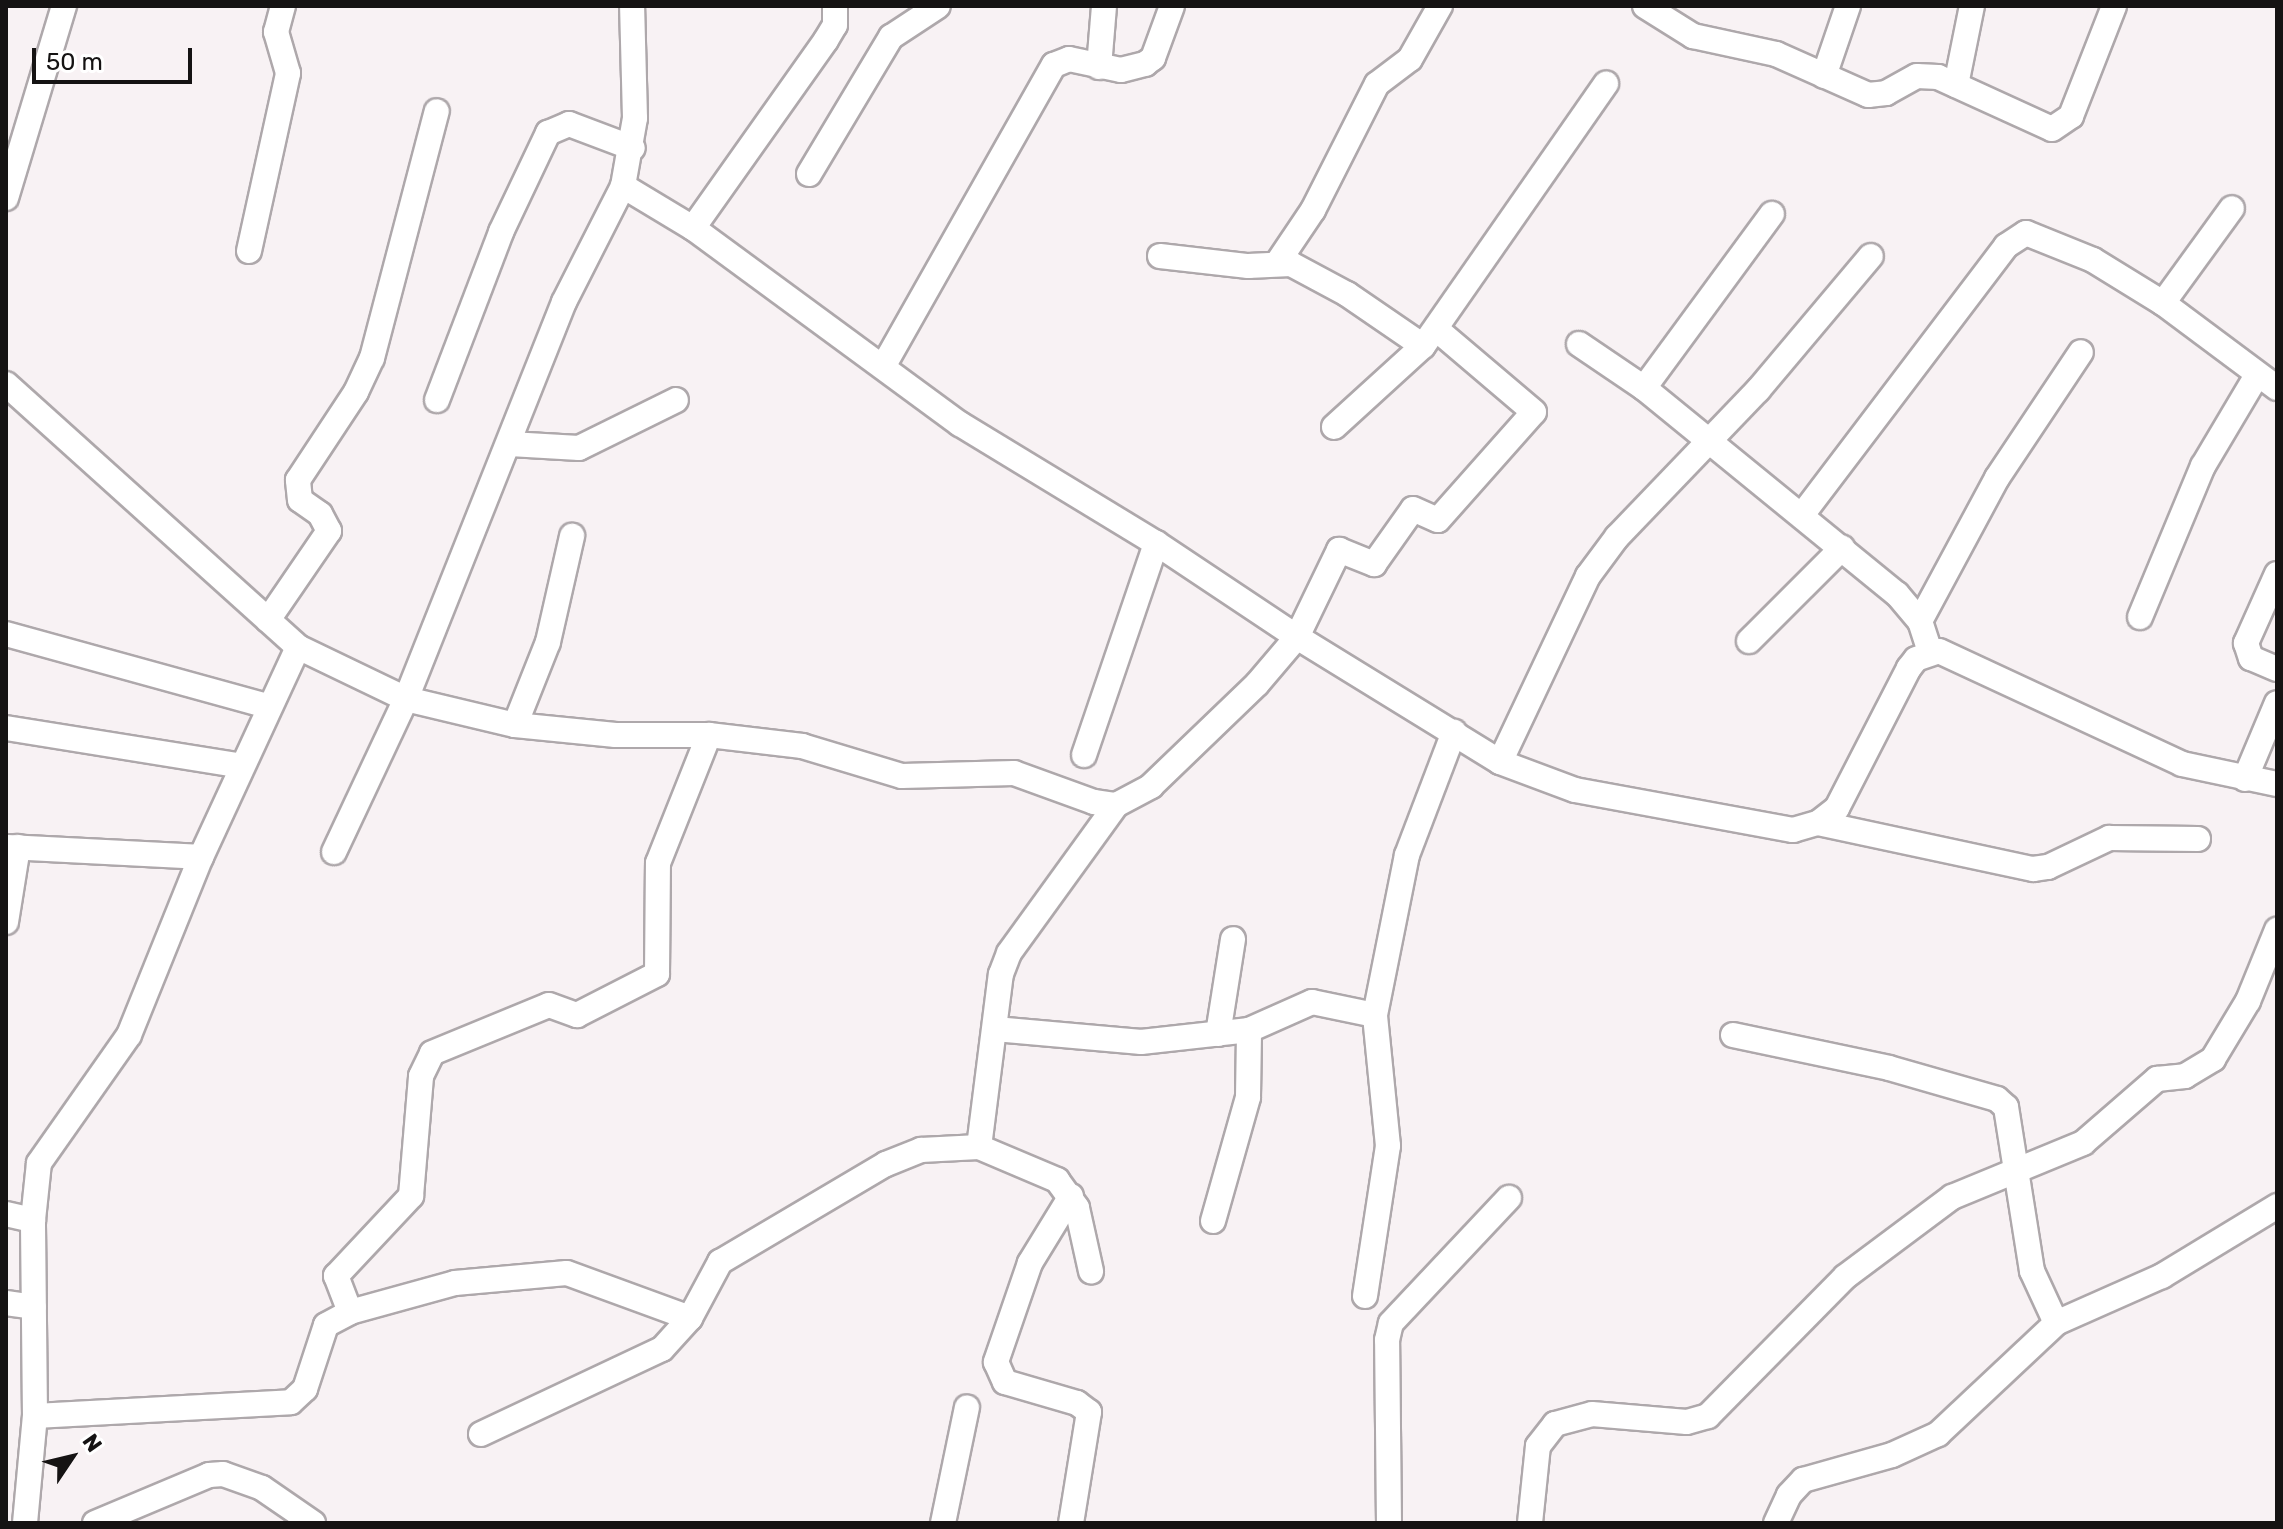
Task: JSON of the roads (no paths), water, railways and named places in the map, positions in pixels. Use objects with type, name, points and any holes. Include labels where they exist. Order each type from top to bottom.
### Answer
[{"type":"street","points":[[6,198],[64,6]]},
{"type":"street","points":[[249,251],[288,73],[276,32],[283,6]]},
{"type":"street","points":[[334,852],[406,699],[574,280],[623,186],[633,148],[632,6]]},
{"type":"street","points":[[693,228],[826,40],[835,25],[835,6]]},
{"type":"street","points":[[809,174],[891,37],[938,6]]},
{"type":"street","points":[[1099,67],[1104,6]]},
{"type":"street","points":[[884,365],[1054,65],[1069,59],[1099,67],[1135,69],[1153,58],[1172,6]]},
{"type":"street","points":[[1278,262],[1313,210],[1377,84],[1410,59],[1440,6]]},
{"type":"street","points":[[1645,6],[1693,36],[1776,54],[1877,97],[1917,76],[1938,77],[2038,126],[2063,125],[2071,116],[2114,6]]},
{"type":"street","points":[[1824,76],[1848,6]]},
{"type":"street","points":[[1956,85],[1972,6]]},
{"type":"street","points":[[1334,427],[1430,338],[1606,84]]},
{"type":"street","points":[[268,620],[329,531],[320,514],[300,500],[298,480],[356,392],[372,358],[437,111]]},
{"type":"street","points":[[437,400],[501,232],[548,133],[569,124],[633,148]]},
{"type":"street","points":[[623,186],[693,228],[884,365],[960,424],[1156,543],[1297,637],[1500,762],[1575,790],[1793,830],[1818,823],[1837,808],[1909,668],[1930,651]]},
{"type":"street","points":[[2163,303],[2232,208]]},
{"type":"street","points":[[1644,388],[1772,214]]},
{"type":"street","points":[[1802,515],[2016,238],[2037,233],[2163,303],[2267,381],[2203,466],[2140,617]]},
{"type":"street","points":[[979,1147],[1001,974],[1020,931],[1116,805],[1151,786],[1257,684],[1297,637],[1339,550],[1374,564],[1413,509],[1438,520],[1534,412],[1430,338],[1334,286],[1278,262],[1248,266],[1160,256]]},
{"type":"street","points":[[1500,762],[1588,576],[1617,537],[1710,442],[1871,256]]},
{"type":"street","points":[[1579,344],[1644,388],[1842,548],[1920,621],[1930,651],[2182,764],[2277,784]]},
{"type":"street","points":[[1920,621],[1997,478],[2081,352]]},
{"type":"street","points":[[7,387],[298,647],[406,699],[515,725],[616,735],[709,735],[827,750],[902,776],[1023,775],[1094,802],[1116,805]]},
{"type":"street","points":[[510,444],[579,448],[676,400]]},
{"type":"street","points":[[515,725],[545,652],[572,536]]},
{"type":"street","points":[[1084,755],[1156,543]]},
{"type":"street","points":[[1749,641],[1842,548]]},
{"type":"street","points":[[2277,574],[2246,643],[2251,658],[2277,669]]},
{"type":"street","points":[[6,634],[268,706]]},
{"type":"street","points":[[25,1523],[35,1416],[33,1220],[37,1172],[47,1146],[129,1035],[201,857],[268,706],[298,647]]},
{"type":"street","points":[[2245,779],[2277,703]]},
{"type":"street","points":[[6,728],[242,766]]},
{"type":"street","points":[[1365,1296],[1388,1146],[1375,1015],[1407,855],[1454,732]]},
{"type":"street","points":[[350,1312],[336,1276],[411,1196],[421,1076],[432,1053],[549,1005],[577,1015],[657,974],[658,863],[709,735]]},
{"type":"street","points":[[1818,823],[2033,869],[2048,867],[2109,838],[2198,839]]},
{"type":"street","points":[[6,922],[12,847],[201,857]]},
{"type":"street","points":[[1530,1523],[1538,1446],[1555,1424],[1592,1414],[1687,1422],[1708,1416],[1845,1277],[1962,1190],[2017,1173],[2102,1131],[2157,1079],[2185,1076],[2213,1059],[2248,1001],[2277,930]]},
{"type":"street","points":[[1218,1034],[1233,939]]},
{"type":"street","points":[[995,1029],[1102,1043],[1249,1030],[1312,1002],[1375,1015]]},
{"type":"street","points":[[1213,1221],[1248,1097],[1249,1030]]},
{"type":"street","points":[[1733,1035],[1827,1053],[1997,1099],[2011,1122],[2036,1288],[2056,1323]]},
{"type":"street","points":[[481,1434],[647,1358],[669,1343],[690,1318],[720,1262],[886,1164],[921,1150],[979,1147],[1039,1169],[1071,1196],[1091,1271]]},
{"type":"street","points":[[1071,1196],[1024,1278],[996,1370],[1005,1382],[1077,1403],[1089,1412],[1071,1523]]},
{"type":"street","points":[[1389,1523],[1387,1340],[1391,1323],[1509,1198]]},
{"type":"street","points":[[1776,1523],[1789,1495],[1803,1480],[1892,1455],[1938,1434],[2056,1323],[2162,1276],[2277,1206]]},
{"type":"street","points":[[6,1214],[33,1220]]},
{"type":"street","points":[[35,1416],[291,1402],[305,1389],[326,1325],[350,1312],[434,1287],[550,1272],[590,1278],[690,1318]]},
{"type":"street","points":[[6,1303],[34,1307]]},
{"type":"street","points":[[943,1523],[967,1407]]},
{"type":"street","points":[[95,1523],[209,1475],[223,1474],[262,1488],[313,1523]]}]
